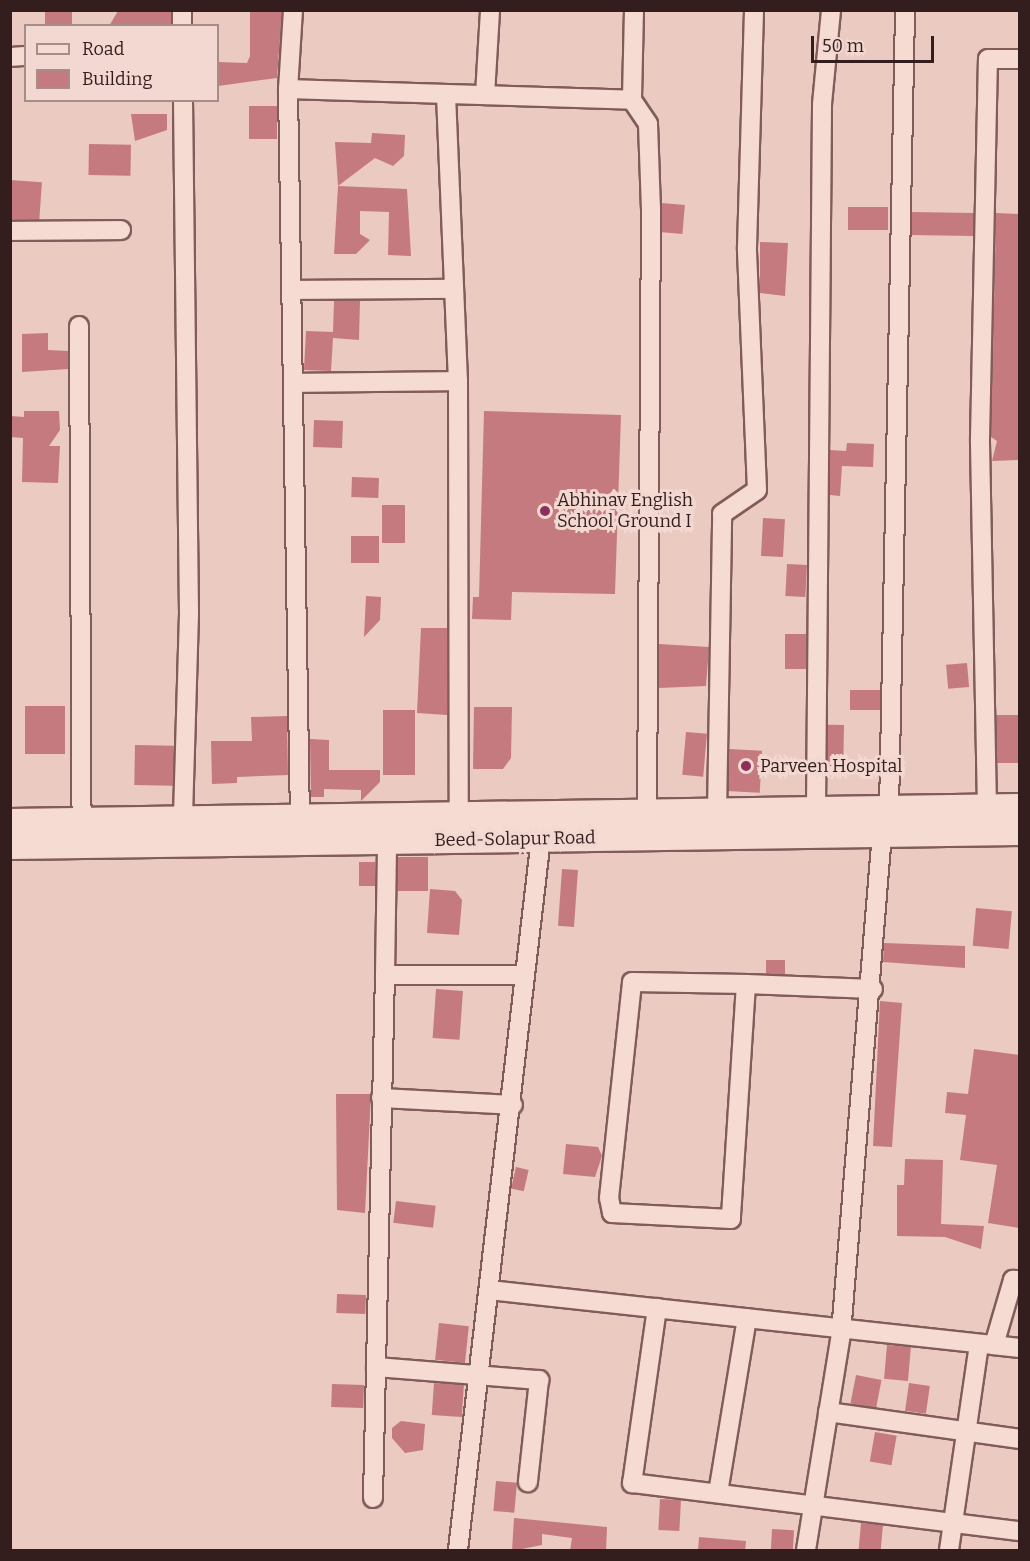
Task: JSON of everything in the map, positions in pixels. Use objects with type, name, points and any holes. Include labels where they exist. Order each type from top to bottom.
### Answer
[{"type":"main road","name":"Beed-Solapur Road","points":[[10,822],[1020,807]]},
{"type":"main road","name":"Beed-Solapur Road","points":[[10,846],[1020,832]]},
{"type":"street","points":[[293,10],[288,89],[294,290],[300,819]]},
{"type":"street","points":[[485,96],[490,10]]},
{"type":"street","points":[[634,10],[632,100],[648,124],[651,208],[647,813]]},
{"type":"street","points":[[717,812],[722,514],[757,490],[747,247],[754,10]]},
{"type":"street","points":[[816,810],[820,197],[831,10]]},
{"type":"street","points":[[889,809],[904,10]]},
{"type":"street","points":[[987,808],[980,439],[988,59],[1020,59]]},
{"type":"street","points":[[288,89],[632,100]]},
{"type":"street","points":[[446,95],[458,381],[459,816]]},
{"type":"street","points":[[183,102],[189,614],[183,820]]},
{"type":"street","points":[[10,231],[121,231]]},
{"type":"street","points":[[294,290],[453,289]]},
{"type":"street","points":[[79,326],[82,821]]},
{"type":"street","points":[[294,383],[458,381]]},
{"type":"street","points":[[807,1551],[841,1328],[873,989],[882,833]]},
{"type":"street","points":[[458,1551],[513,1105],[540,837]]},
{"type":"street","points":[[373,1498],[387,842]]},
{"type":"street","points":[[385,975],[525,975]]},
{"type":"street","points":[[746,984],[731,1219],[612,1213],[609,1198],[632,982],[746,984],[873,989]]},
{"type":"street","points":[[381,1098],[513,1105]]},
{"type":"street","points":[[949,1551],[955,1520],[965,1432],[986,1345],[1013,1280],[1020,1280]]},
{"type":"street","points":[[489,1290],[1020,1348]]},
{"type":"street","points":[[657,1308],[632,1483],[814,1501],[1020,1531]]},
{"type":"street","points":[[718,1493],[747,1318]]},
{"type":"street","points":[[376,1367],[539,1380],[528,1482]]},
{"type":"street","points":[[828,1412],[1020,1439]]},
{"type":"building","points":[[45,10],[72,10],[72,24],[45,24]]},
{"type":"building","points":[[171,10],[171,24],[110,24],[118,11]]},
{"type":"building","points":[[250,11],[282,11],[277,78],[219,86],[219,62],[247,63],[250,56]]},
{"type":"building","points":[[249,106],[277,106],[277,139],[249,139]]},
{"type":"building","points":[[131,114],[167,114],[167,130],[135,141]]},
{"type":"building","points":[[372,133],[405,135],[404,156],[393,166],[375,158],[338,186],[335,142],[371,143]]},
{"type":"building","points":[[89,144],[131,145],[130,176],[88,175]]},
{"type":"building","points":[[10,180],[42,182],[39,222],[10,220]]},
{"type":"building","points":[[338,186],[407,189],[411,256],[388,255],[389,212],[360,211],[360,234],[370,240],[356,254],[334,254]]},
{"type":"building","points":[[662,203],[685,205],[682,234],[659,232]]},
{"type":"building","points":[[848,207],[888,207],[888,230],[848,230]]},
{"type":"building","points":[[912,212],[974,213],[974,236],[912,235]]},
{"type":"building","points":[[996,213],[1020,214],[1019,460],[992,461],[997,441],[991,437]]},
{"type":"building","points":[[760,242],[788,243],[785,296],[760,293]]},
{"type":"building","points":[[334,301],[360,301],[359,340],[333,338],[331,371],[304,370],[306,331],[333,332]]},
{"type":"building","points":[[48,333],[48,350],[68,351],[68,369],[22,372],[22,334]]},
{"type":"building","points":[[24,411],[59,411],[60,430],[49,446],[60,446],[58,483],[22,482],[23,438],[10,437],[10,416],[24,417]]},
{"type":"building","points":[[484,411],[621,415],[615,594],[512,592],[511,620],[472,619],[473,597],[479,597]]},
{"type":"building","points":[[314,420],[343,421],[342,448],[313,447]]},
{"type":"building","points":[[847,443],[874,444],[873,467],[842,466],[840,496],[830,495],[830,450],[846,451]]},
{"type":"building","points":[[352,477],[379,478],[378,498],[351,497]]},
{"type":"building","points":[[382,505],[405,505],[405,543],[382,543]]},
{"type":"building","points":[[763,518],[785,519],[783,557],[761,556]]},
{"type":"building","points":[[351,536],[379,536],[379,563],[351,563]]},
{"type":"building","points":[[787,564],[807,565],[805,597],[785,596]]},
{"type":"building","points":[[366,596],[381,597],[380,620],[364,637]]},
{"type":"building","points":[[421,628],[447,628],[447,715],[417,713]]},
{"type":"building","points":[[785,634],[806,634],[806,669],[785,669]]},
{"type":"building","points":[[659,644],[709,647],[706,686],[659,688]]},
{"type":"building","points":[[967,663],[969,687],[948,689],[946,665]]},
{"type":"building","points":[[850,690],[880,690],[880,710],[850,710]]},
{"type":"building","points":[[25,706],[65,706],[65,754],[25,754]]},
{"type":"building","points":[[474,707],[512,707],[511,758],[503,769],[473,769]]},
{"type":"building","points":[[383,710],[415,710],[415,775],[383,775]]},
{"type":"building","points":[[996,715],[1020,715],[1020,763],[996,763]]},
{"type":"building","points":[[287,716],[288,775],[237,777],[237,783],[212,784],[211,741],[252,741],[251,717]]},
{"type":"building","points":[[828,725],[844,725],[843,773],[827,773]]},
{"type":"building","points":[[686,732],[707,734],[703,777],[682,775]]},
{"type":"building","points":[[310,739],[329,740],[329,770],[380,770],[380,782],[361,801],[361,790],[324,789],[324,797],[311,797]]},
{"type":"building","points":[[135,745],[174,746],[173,786],[134,785]]},
{"type":"building","points":[[729,749],[762,751],[760,793],[727,791]]},
{"type":"building","points":[[398,857],[428,857],[428,891],[398,891]]},
{"type":"building","points":[[359,862],[375,862],[375,886],[359,886]]},
{"type":"building","points":[[562,869],[578,870],[574,927],[558,926]]},
{"type":"building","points":[[430,889],[455,891],[462,900],[459,935],[427,933]]},
{"type":"building","points":[[976,908],[1012,911],[1009,949],[973,946]]},
{"type":"building","points":[[884,943],[965,946],[965,968],[883,962]]},
{"type":"building","points":[[766,960],[785,960],[785,974],[766,974]]},
{"type":"building","points":[[436,989],[463,991],[460,1040],[433,1038]]},
{"type":"building","points":[[880,1001],[902,1003],[892,1147],[873,1146]]},
{"type":"building","points":[[974,1049],[1020,1055],[1020,1228],[988,1223],[997,1165],[960,1160],[966,1115],[945,1113],[947,1092],[968,1094]]},
{"type":"building","points":[[336,1094],[371,1094],[365,1213],[337,1210]]},
{"type":"building","points":[[566,1144],[598,1147],[602,1156],[595,1177],[563,1174]]},
{"type":"building","points":[[905,1159],[943,1160],[941,1224],[984,1226],[981,1249],[945,1237],[897,1236],[897,1185],[904,1185]]},
{"type":"building","points":[[516,1167],[529,1170],[524,1191],[511,1188]]},
{"type":"building","points":[[396,1201],[436,1206],[433,1228],[393,1223]]},
{"type":"building","points":[[337,1294],[366,1295],[365,1314],[336,1313]]},
{"type":"building","points":[[439,1323],[469,1326],[465,1363],[435,1360]]},
{"type":"building","points":[[887,1345],[911,1347],[908,1381],[884,1379]]},
{"type":"building","points":[[856,1375],[882,1380],[876,1408],[850,1403]]},
{"type":"building","points":[[434,1383],[464,1385],[462,1417],[432,1415]]},
{"type":"building","points":[[909,1383],[930,1386],[926,1414],[905,1411]]},
{"type":"building","points":[[332,1384],[364,1385],[363,1408],[331,1407]]},
{"type":"building","points":[[401,1421],[425,1424],[423,1450],[405,1453],[392,1438],[392,1428]]},
{"type":"building","points":[[875,1432],[897,1436],[891,1465],[870,1462]]},
{"type":"building","points":[[496,1481],[517,1483],[514,1513],[493,1511]]},
{"type":"building","points":[[660,1499],[681,1500],[679,1531],[658,1530]]},
{"type":"building","points":[[514,1518],[607,1527],[606,1551],[570,1551],[572,1538],[542,1534],[542,1545],[512,1551]]},
{"type":"building","points":[[861,1523],[883,1525],[881,1550],[859,1550]]},
{"type":"building","points":[[772,1529],[794,1530],[793,1550],[771,1550]]},
{"type":"building","points":[[699,1537],[746,1541],[745,1551],[698,1551]]},
{"type":"place","name":"Abhinav English School Ground I","points":[[545,511]]},
{"type":"place","name":"Parveen Hospital","points":[[746,766]]}]
